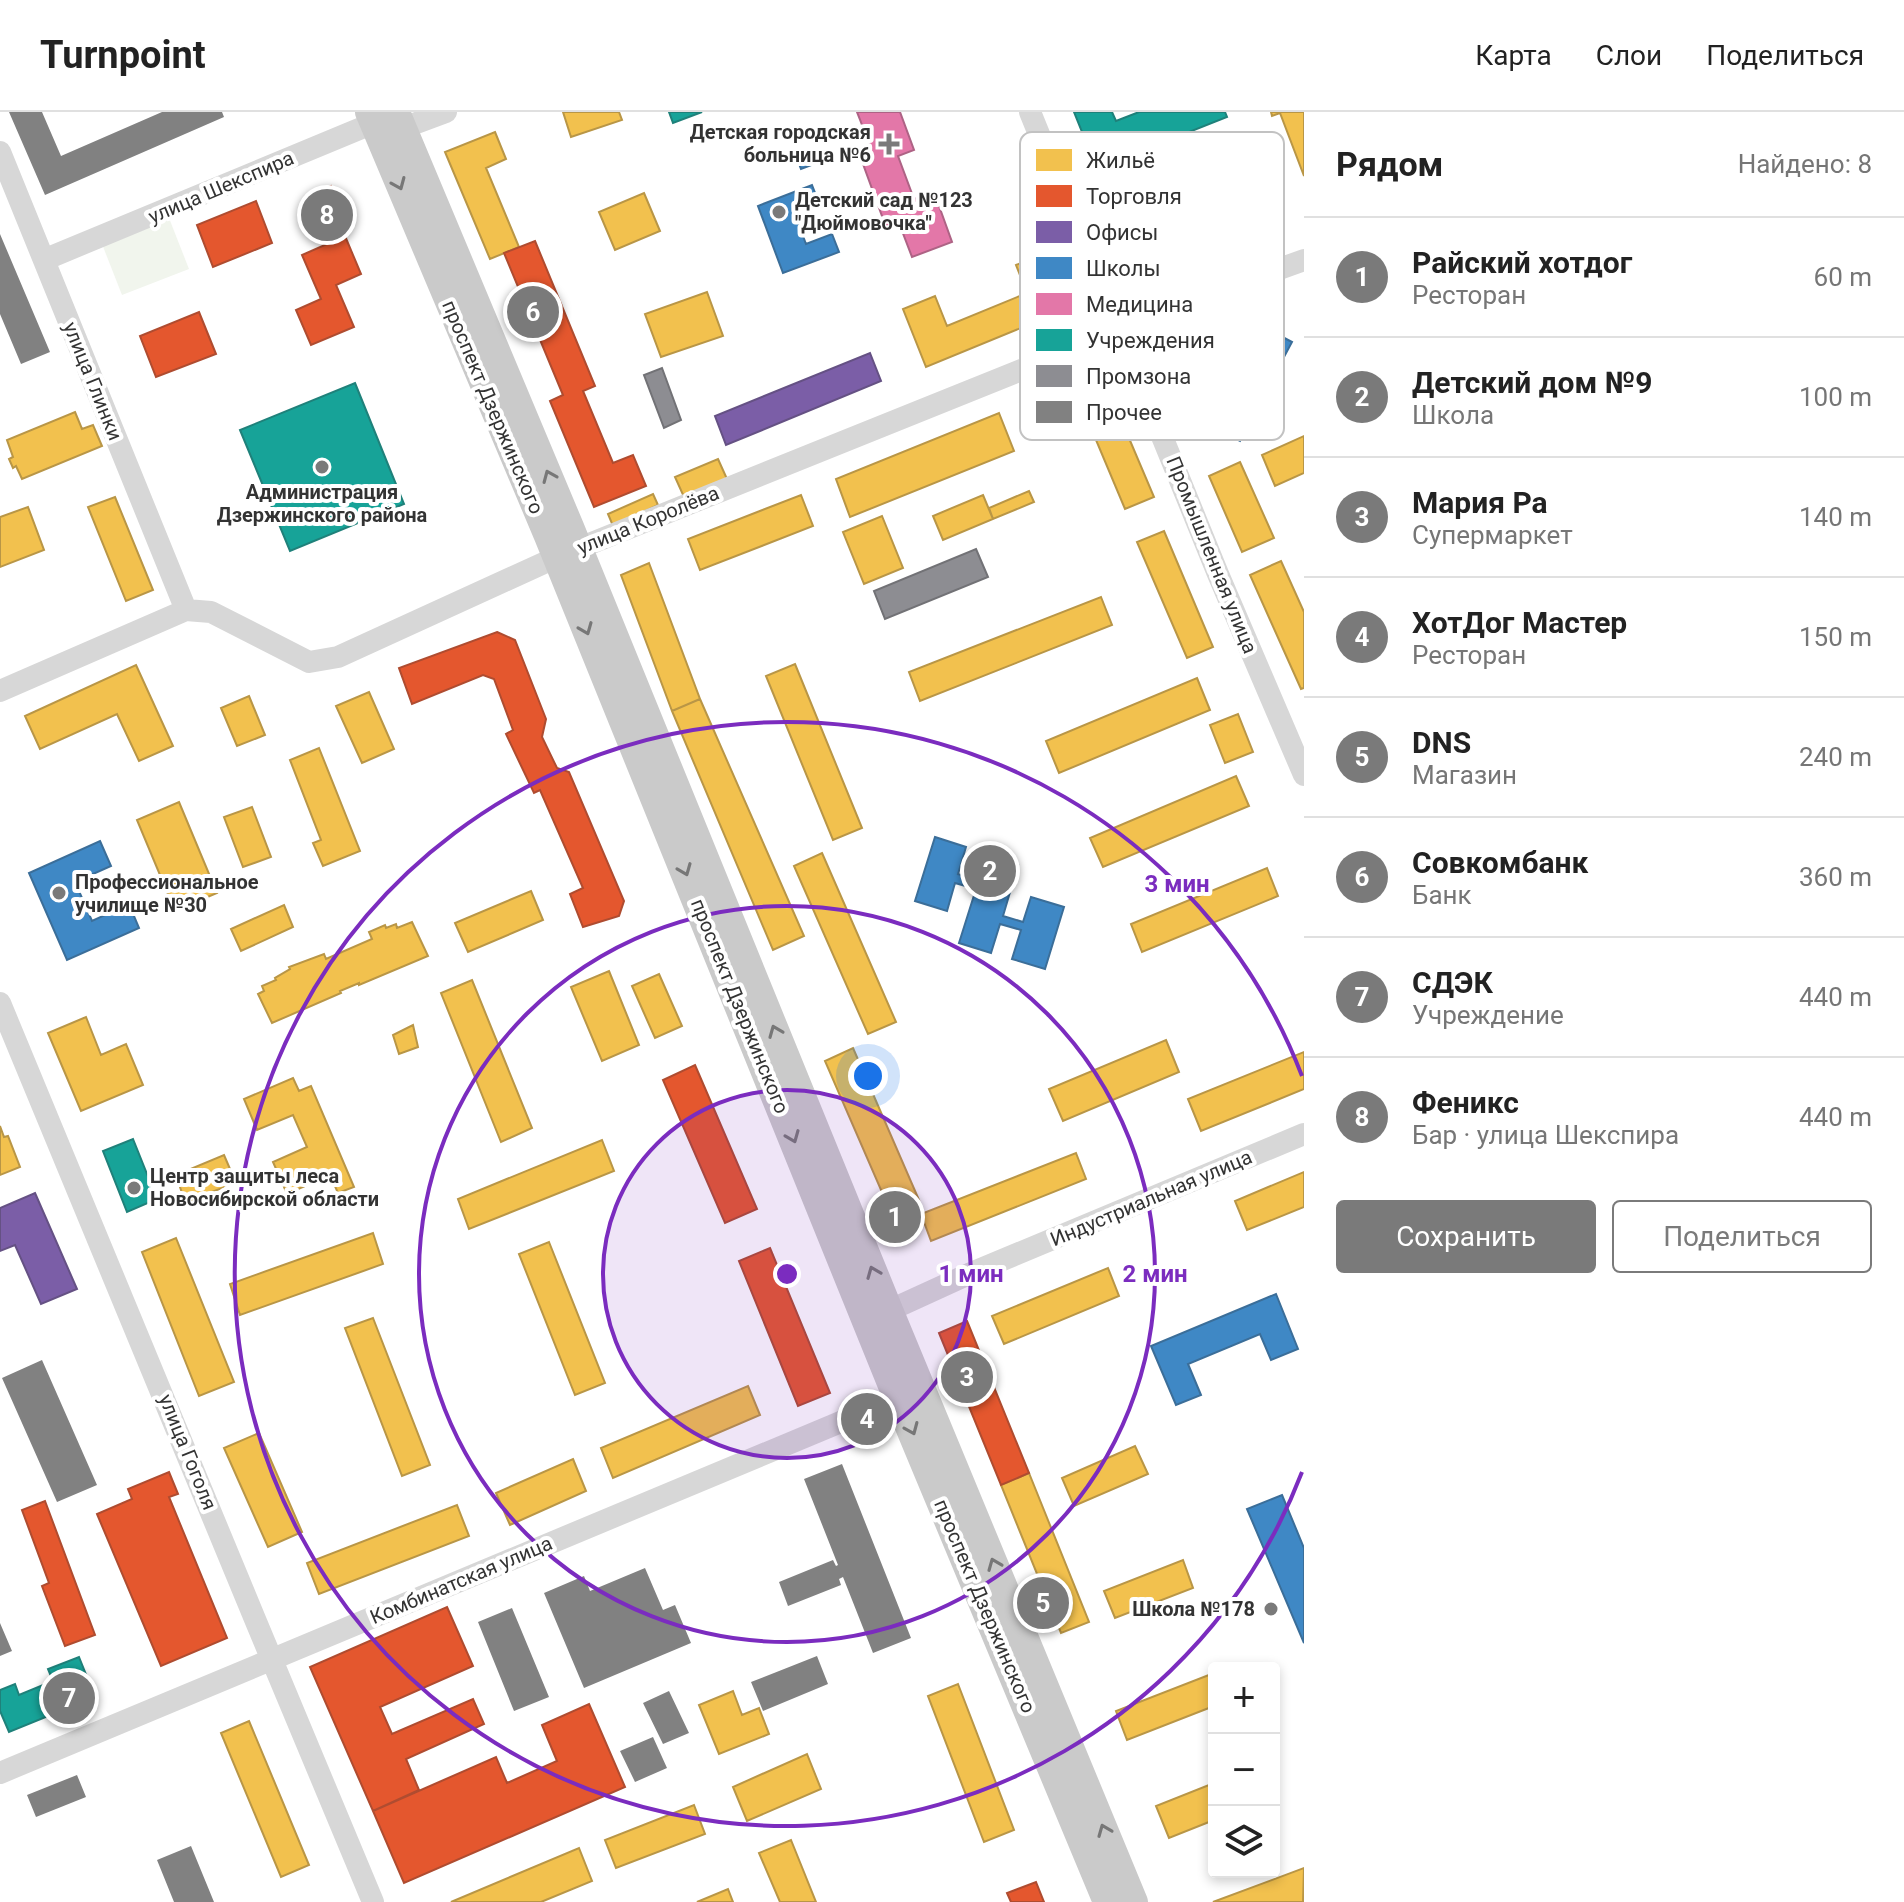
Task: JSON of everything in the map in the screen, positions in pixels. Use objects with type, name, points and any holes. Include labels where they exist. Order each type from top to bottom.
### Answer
[{"type":"main road","name":"проспект Дзержинского","points":[[388,118],[910,1393],[1134,1902]]},
{"type":"main road","name":"проспект Дзержинского","points":[[910,1393],[1107,1902]]},
{"type":"street","name":"улица Шекспира","points":[[46,259],[388,118],[446,112]]},
{"type":"street","name":"Промышленная улица","points":[[1030,112],[1038,132]]},
{"type":"street","name":"улица Глинки","points":[[0,152],[186,610]]},
{"type":"street","name":"улица Королёва","points":[[1284,267],[1304,260]]},
{"type":"street","name":"улица Королёва","points":[[186,610],[211,612],[309,662],[338,657],[567,553],[1020,371]]},
{"type":"street","name":"Промышленная улица","points":[[1164,440],[1304,775]]},
{"type":"street","points":[[0,691],[186,610]]},
{"type":"street","name":"улица Гоголя","points":[[0,1003],[373,1902]]},
{"type":"street","name":"Индустриальная улица","points":[[878,1316],[969,1274],[1304,1134]]},
{"type":"street","name":"Комбинатская улица","points":[[0,1773],[910,1393]]},
{"type":"shaded area","points":[[169,218],[189,269],[122,295],[102,244]]},
{"type":"building: Жильё","points":[[563,112],[619,112],[622,120],[571,137]]},
{"type":"building: Жильё","points":[[1271,112],[1304,112],[1304,176],[1280,113],[1272,116]]},
{"type":"building: Жильё","points":[[495,132],[506,159],[486,168],[519,247],[490,259],[445,152]]},
{"type":"building: Жильё","points":[[644,193],[660,231],[615,250],[599,212]]},
{"type":"building: Жильё","points":[[707,292],[723,336],[661,357],[645,314]]},
{"type":"building: Жильё","points":[[935,296],[947,326],[1020,296],[1020,328],[926,367],[903,309]]},
{"type":"building: Жильё","points":[[75,412],[82,429],[93,425],[102,446],[22,479],[9,459],[13,457],[7,440]]},
{"type":"building: Жильё","points":[[999,413],[1014,451],[850,517],[836,479]]},
{"type":"building: Жильё","points":[[1304,436],[1304,473],[1275,486],[1262,455]]},
{"type":"building: Жильё","points":[[1096,440],[1130,440],[1154,497],[1125,509]]},
{"type":"building: Жильё","points":[[718,459],[727,479],[684,497],[675,477]]},
{"type":"building: Жильё","points":[[1240,462],[1274,538],[1242,552],[1209,476]]},
{"type":"building: Жильё","points":[[1029,491],[1034,502],[993,519],[989,508]]},
{"type":"building: Жильё","points":[[653,494],[658,505],[613,526],[608,514]]},
{"type":"building: Жильё","points":[[801,495],[813,526],[700,570],[688,539]]},
{"type":"building: Жильё","points":[[983,495],[993,519],[943,540],[933,516]]},
{"type":"building: Жильё","points":[[115,497],[153,590],[126,601],[88,507]]},
{"type":"building: Жильё","points":[[28,507],[44,550],[0,567],[0,517]]},
{"type":"building: Жильё","points":[[882,516],[903,568],[864,584],[843,532]]},
{"type":"building: Жильё","points":[[1164,531],[1213,647],[1187,658],[1137,542]]},
{"type":"building: Жильё","points":[[1281,561],[1304,612],[1304,688],[1301,689],[1250,575]]},
{"type":"building: Жильё","points":[[649,563],[700,699],[672,711],[621,575]]},
{"type":"building: Жильё","points":[[1101,597],[1112,625],[920,701],[909,672]]},
{"type":"building: Жильё","points":[[795,664],[862,828],[833,840],[766,676]]},
{"type":"building: Жильё","points":[[136,665],[173,746],[139,761],[117,714],[40,749],[25,716]]},
{"type":"building: Жильё","points":[[1197,678],[1210,710],[1059,773],[1046,741]]},
{"type":"building: Жильё","points":[[369,692],[394,749],[362,763],[336,706]]},
{"type":"building: Жильё","points":[[249,696],[265,735],[237,746],[221,708]]},
{"type":"building: Жильё","points":[[700,699],[804,936],[773,950],[672,711]]},
{"type":"building: Жильё","points":[[1238,714],[1253,752],[1225,763],[1210,725]]},
{"type":"building: Жильё","points":[[319,748],[360,851],[323,866],[313,843],[321,840],[290,760]]},
{"type":"building: Жильё","points":[[1236,776],[1249,806],[1103,867],[1090,838]]},
{"type":"building: Жильё","points":[[179,802],[217,893],[175,911],[137,820]]},
{"type":"building: Жильё","points":[[252,807],[271,857],[243,867],[224,817]]},
{"type":"building: Жильё","points":[[822,853],[896,1022],[868,1034],[794,866]]},
{"type":"building: Жильё","points":[[1267,868],[1278,896],[1142,952],[1131,924]]},
{"type":"building: Жильё","points":[[531,891],[543,920],[468,952],[455,923]]},
{"type":"building: Жильё","points":[[284,905],[293,927],[241,951],[231,929]]},
{"type":"building: Жильё","points":[[412,922],[428,956],[340,991],[272,1023],[258,994],[264,991],[262,986],[276,980],[289,967],[324,954],[326,959],[372,939],[369,932],[385,925],[386,928],[396,924],[397,928]]},
{"type":"building: Жильё","points":[[609,971],[639,1045],[602,1061],[571,987]]},
{"type":"building: Жильё","points":[[659,974],[682,1026],[655,1038],[632,986]]},
{"type":"building: Жильё","points":[[472,980],[532,1128],[501,1142],[441,993]]},
{"type":"building: Жильё","points":[[86,1017],[101,1055],[126,1044],[143,1085],[81,1111],[48,1033]]},
{"type":"building: Жильё","points":[[413,1025],[418,1047],[399,1054],[393,1035]]},
{"type":"building: Жильё","points":[[1166,1040],[1179,1072],[1063,1121],[1049,1089]]},
{"type":"building: Жильё","points":[[853,1048],[919,1200],[891,1213],[825,1061]]},
{"type":"building: Жильё","points":[[1304,1052],[1304,1089],[1201,1131],[1188,1099]]},
{"type":"building: Жильё","points":[[293,1078],[299,1091],[311,1086],[354,1187],[338,1193],[330,1175],[287,1194],[273,1162],[307,1147],[293,1115],[257,1130],[244,1099]]},
{"type":"building: Жильё","points":[[0,1126],[4,1137],[8,1136],[20,1167],[0,1175]]},
{"type":"building: Жильё","points":[[602,1140],[614,1171],[469,1229],[458,1199]]},
{"type":"building: Жильё","points":[[1076,1153],[1086,1179],[931,1241],[921,1214]]},
{"type":"building: Жильё","points":[[224,1155],[236,1183],[185,1202],[176,1175]]},
{"type":"building: Жильё","points":[[1304,1172],[1304,1207],[1247,1230],[1235,1201]]},
{"type":"building: Жильё","points":[[373,1233],[383,1264],[240,1315],[230,1284]]},
{"type":"building: Жильё","points":[[176,1238],[234,1382],[199,1396],[142,1252]]},
{"type":"building: Жильё","points":[[549,1242],[605,1383],[575,1395],[519,1254]]},
{"type":"building: Жильё","points":[[1108,1268],[1119,1296],[1004,1344],[992,1316]]},
{"type":"building: Жильё","points":[[373,1318],[430,1465],[402,1476],[345,1328]]},
{"type":"building: Жильё","points":[[748,1386],[760,1415],[613,1478],[601,1448]]},
{"type":"building: Жильё","points":[[259,1433],[302,1532],[268,1547],[224,1448]]},
{"type":"building: Жильё","points":[[1135,1446],[1148,1474],[1074,1506],[1062,1478]]},
{"type":"building: Жильё","points":[[573,1459],[586,1491],[510,1525],[496,1493]]},
{"type":"building: Жильё","points":[[1029,1473],[1089,1622],[1061,1633],[1001,1485]]},
{"type":"building: Жильё","points":[[457,1505],[469,1536],[319,1594],[307,1563]]},
{"type":"building: Жильё","points":[[1183,1560],[1193,1588],[1115,1618],[1104,1591]]},
{"type":"building: Жильё","points":[[1208,1675],[1208,1708],[1127,1740],[1116,1711]]},
{"type":"building: Жильё","points":[[958,1684],[1014,1830],[984,1842],[928,1696]]},
{"type":"building: Жильё","points":[[733,1691],[742,1715],[759,1708],[769,1734],[719,1754],[699,1705]]},
{"type":"building: Жильё","points":[[249,1721],[309,1865],[281,1877],[221,1733]]},
{"type":"building: Жильё","points":[[807,1754],[821,1789],[747,1821],[733,1787]]},
{"type":"building: Жильё","points":[[1208,1785],[1208,1822],[1169,1838],[1156,1806]]},
{"type":"building: Жильё","points":[[694,1805],[705,1834],[616,1868],[605,1840]]},
{"type":"building: Жильё","points":[[791,1840],[816,1902],[780,1902],[759,1853]]},
{"type":"building: Жильё","points":[[579,1848],[592,1881],[541,1902],[451,1902]]},
{"type":"building: Жильё","points":[[1304,1868],[1303,1902],[1213,1902],[1280,1878]]},
{"type":"building: Жильё","points":[[728,1889],[733,1902],[697,1902]]},
{"type":"building: Торговля","points":[[331,186],[347,233],[324,243],[306,196]]},
{"type":"building: Торговля","points":[[256,201],[272,243],[213,267],[197,225]]},
{"type":"building: Торговля","points":[[345,236],[361,274],[336,285],[354,327],[311,345],[296,310],[321,299],[302,255]]},
{"type":"building: Торговля","points":[[535,241],[595,386],[583,391],[613,463],[633,455],[646,486],[594,507],[550,401],[563,395],[504,253]]},
{"type":"building: Торговля","points":[[199,312],[216,354],[156,377],[140,336]]},
{"type":"building: Торговля","points":[[497,632],[515,640],[546,719],[542,737],[557,768],[569,772],[624,901],[619,916],[583,927],[570,894],[583,888],[540,790],[534,793],[506,734],[513,730],[494,679],[483,675],[412,704],[399,668]]},
{"type":"building: Торговля","points":[[695,1065],[757,1209],[725,1223],[663,1080]]},
{"type":"building: Торговля","points":[[770,1248],[830,1393],[798,1406],[739,1261]]},
{"type":"building: Торговля","points":[[967,1321],[1029,1473],[1001,1485],[939,1333]]},
{"type":"building: Торговля","points":[[169,1472],[178,1494],[169,1497],[227,1638],[161,1666],[97,1514],[132,1499],[128,1489]]},
{"type":"building: Торговля","points":[[45,1501],[95,1635],[65,1646],[42,1586],[49,1583],[22,1510]]},
{"type":"building: Торговля","points":[[447,1607],[473,1666],[380,1707],[392,1734],[473,1699],[484,1724],[406,1759],[419,1790],[373,1811],[310,1667]]},
{"type":"building: Торговля","points":[[589,1704],[625,1787],[404,1883],[373,1811],[496,1757],[507,1783],[557,1761],[542,1725]]},
{"type":"building: Торговля","points":[[1036,1882],[1044,1902],[1011,1902],[1007,1893]]},
{"type":"building: Офисы","points":[[870,353],[881,381],[726,445],[715,416]]},
{"type":"building: Офисы","points":[[35,1193],[77,1289],[41,1304],[15,1245],[0,1251],[0,1208]]},
{"type":"building: Школы","points":[[812,149],[817,163],[801,169],[796,156]]},
{"type":"building: Школы","name":"Детский сад №123 \"Дюймовочка\"","points":[[812,185],[819,203],[794,212],[806,244],[832,234],[839,252],[783,273],[758,206]]},
{"type":"building: Школы","points":[[1284,338],[1292,342],[1284,357]]},
{"type":"building: Школы","points":[[935,837],[966,847],[958,874],[979,881],[986,856],[1018,865],[1003,916],[1023,922],[1031,897],[1064,907],[1045,969],[1012,959],[1021,930],[1000,924],[991,953],[959,943],[976,889],[955,883],[947,911],[915,901]]},
{"type":"building: Школы","name":"Профессиональное училище №30","points":[[100,841],[111,866],[75,882],[92,921],[129,904],[139,928],[67,960],[29,873]]},
{"type":"building: Школы","points":[[1276,1294],[1298,1349],[1271,1360],[1260,1334],[1188,1364],[1201,1395],[1176,1405],[1151,1346]]},
{"type":"building: Школы","points":[[1282,1495],[1304,1548],[1304,1643],[1247,1509]]},
{"type":"building: Медицина","points":[[857,112],[900,112],[914,150],[898,156],[914,199],[934,192],[952,242],[912,257],[899,223],[886,227],[859,153],[871,148]]},
{"type":"building: Учреждения","points":[[669,112],[702,112],[673,123]]},
{"type":"building: Учреждения","points":[[1074,112],[1112,112],[1116,121],[1139,112],[1225,112],[1227,117],[1189,132],[1082,132]]},
{"type":"building: Учреждения","name":"Администрация Дзержинского района","points":[[355,383],[404,504],[290,551],[240,430]]},
{"type":"building: Учреждения","points":[[133,1139],[157,1199],[127,1212],[103,1151]]},
{"type":"building: Учреждения","points":[[79,1657],[95,1697],[9,1732],[0,1711],[0,1690],[15,1684],[19,1695],[53,1681],[48,1669]]},
{"type":"building: Промзона","points":[[662,368],[681,420],[664,428],[644,375]]},
{"type":"building: Промзона","points":[[976,549],[988,577],[885,619],[874,591]]},
{"type":"building: Прочее","points":[[9,112],[42,112],[61,156],[162,112],[222,112],[224,117],[45,195]]},
{"type":"building: Прочее","points":[[0,234],[50,352],[21,364],[0,314]]},
{"type":"building: Прочее","points":[[42,1360],[97,1485],[57,1502],[2,1378]]},
{"type":"building: Прочее","points":[[842,1464],[911,1638],[873,1653],[843,1577],[839,1579],[841,1585],[788,1606],[779,1582],[833,1560],[838,1565],[804,1479]]},
{"type":"building: Прочее","points":[[645,1568],[663,1610],[675,1605],[691,1643],[584,1688],[544,1593],[584,1576],[590,1591]]},
{"type":"building: Прочее","points":[[512,1608],[549,1697],[514,1711],[478,1622]]},
{"type":"building: Прочее","points":[[0,1623],[12,1651],[0,1656]]},
{"type":"building: Прочее","points":[[817,1656],[828,1684],[763,1711],[751,1682]]},
{"type":"building: Прочее","points":[[669,1691],[689,1733],[663,1744],[643,1703]]},
{"type":"building: Прочее","points":[[653,1737],[667,1768],[635,1782],[620,1751]]},
{"type":"building: Прочее","points":[[77,1775],[86,1797],[36,1817],[27,1795]]},
{"type":"building: Прочее","points":[[191,1846],[214,1902],[174,1902],[157,1860]]},
{"type":"place","name":"Детская городская больница №6","points":[[889,144]]},
{"type":"place","name":"Детский сад №123 \"Дюймовочка\"","points":[[779,212]]},
{"type":"place","name":"Феникс","points":[[327,215]]},
{"type":"place","name":"Совкомбанк","points":[[533,312]]},
{"type":"place","name":"Администрация Дзержинского района","points":[[322,467]]},
{"type":"place","name":"Детский дом №9","points":[[990,871]]},
{"type":"place","name":"Профессиональное училище №30","points":[[59,893]]},
{"type":"place","name":"Центр защиты леса Новосибирской области","points":[[134,1188]]},
{"type":"place","name":"Райский хотдог","points":[[895,1217]]},
{"type":"place","name":"Мария Ра","points":[[967,1377]]},
{"type":"place","name":"ХотДог Мастер","points":[[867,1419]]},
{"type":"place","name":"DNS","points":[[1043,1603]]},
{"type":"place","name":"Школа №178","points":[[1271,1609]]},
{"type":"place","name":"СДЭК","points":[[69,1698]]}]
